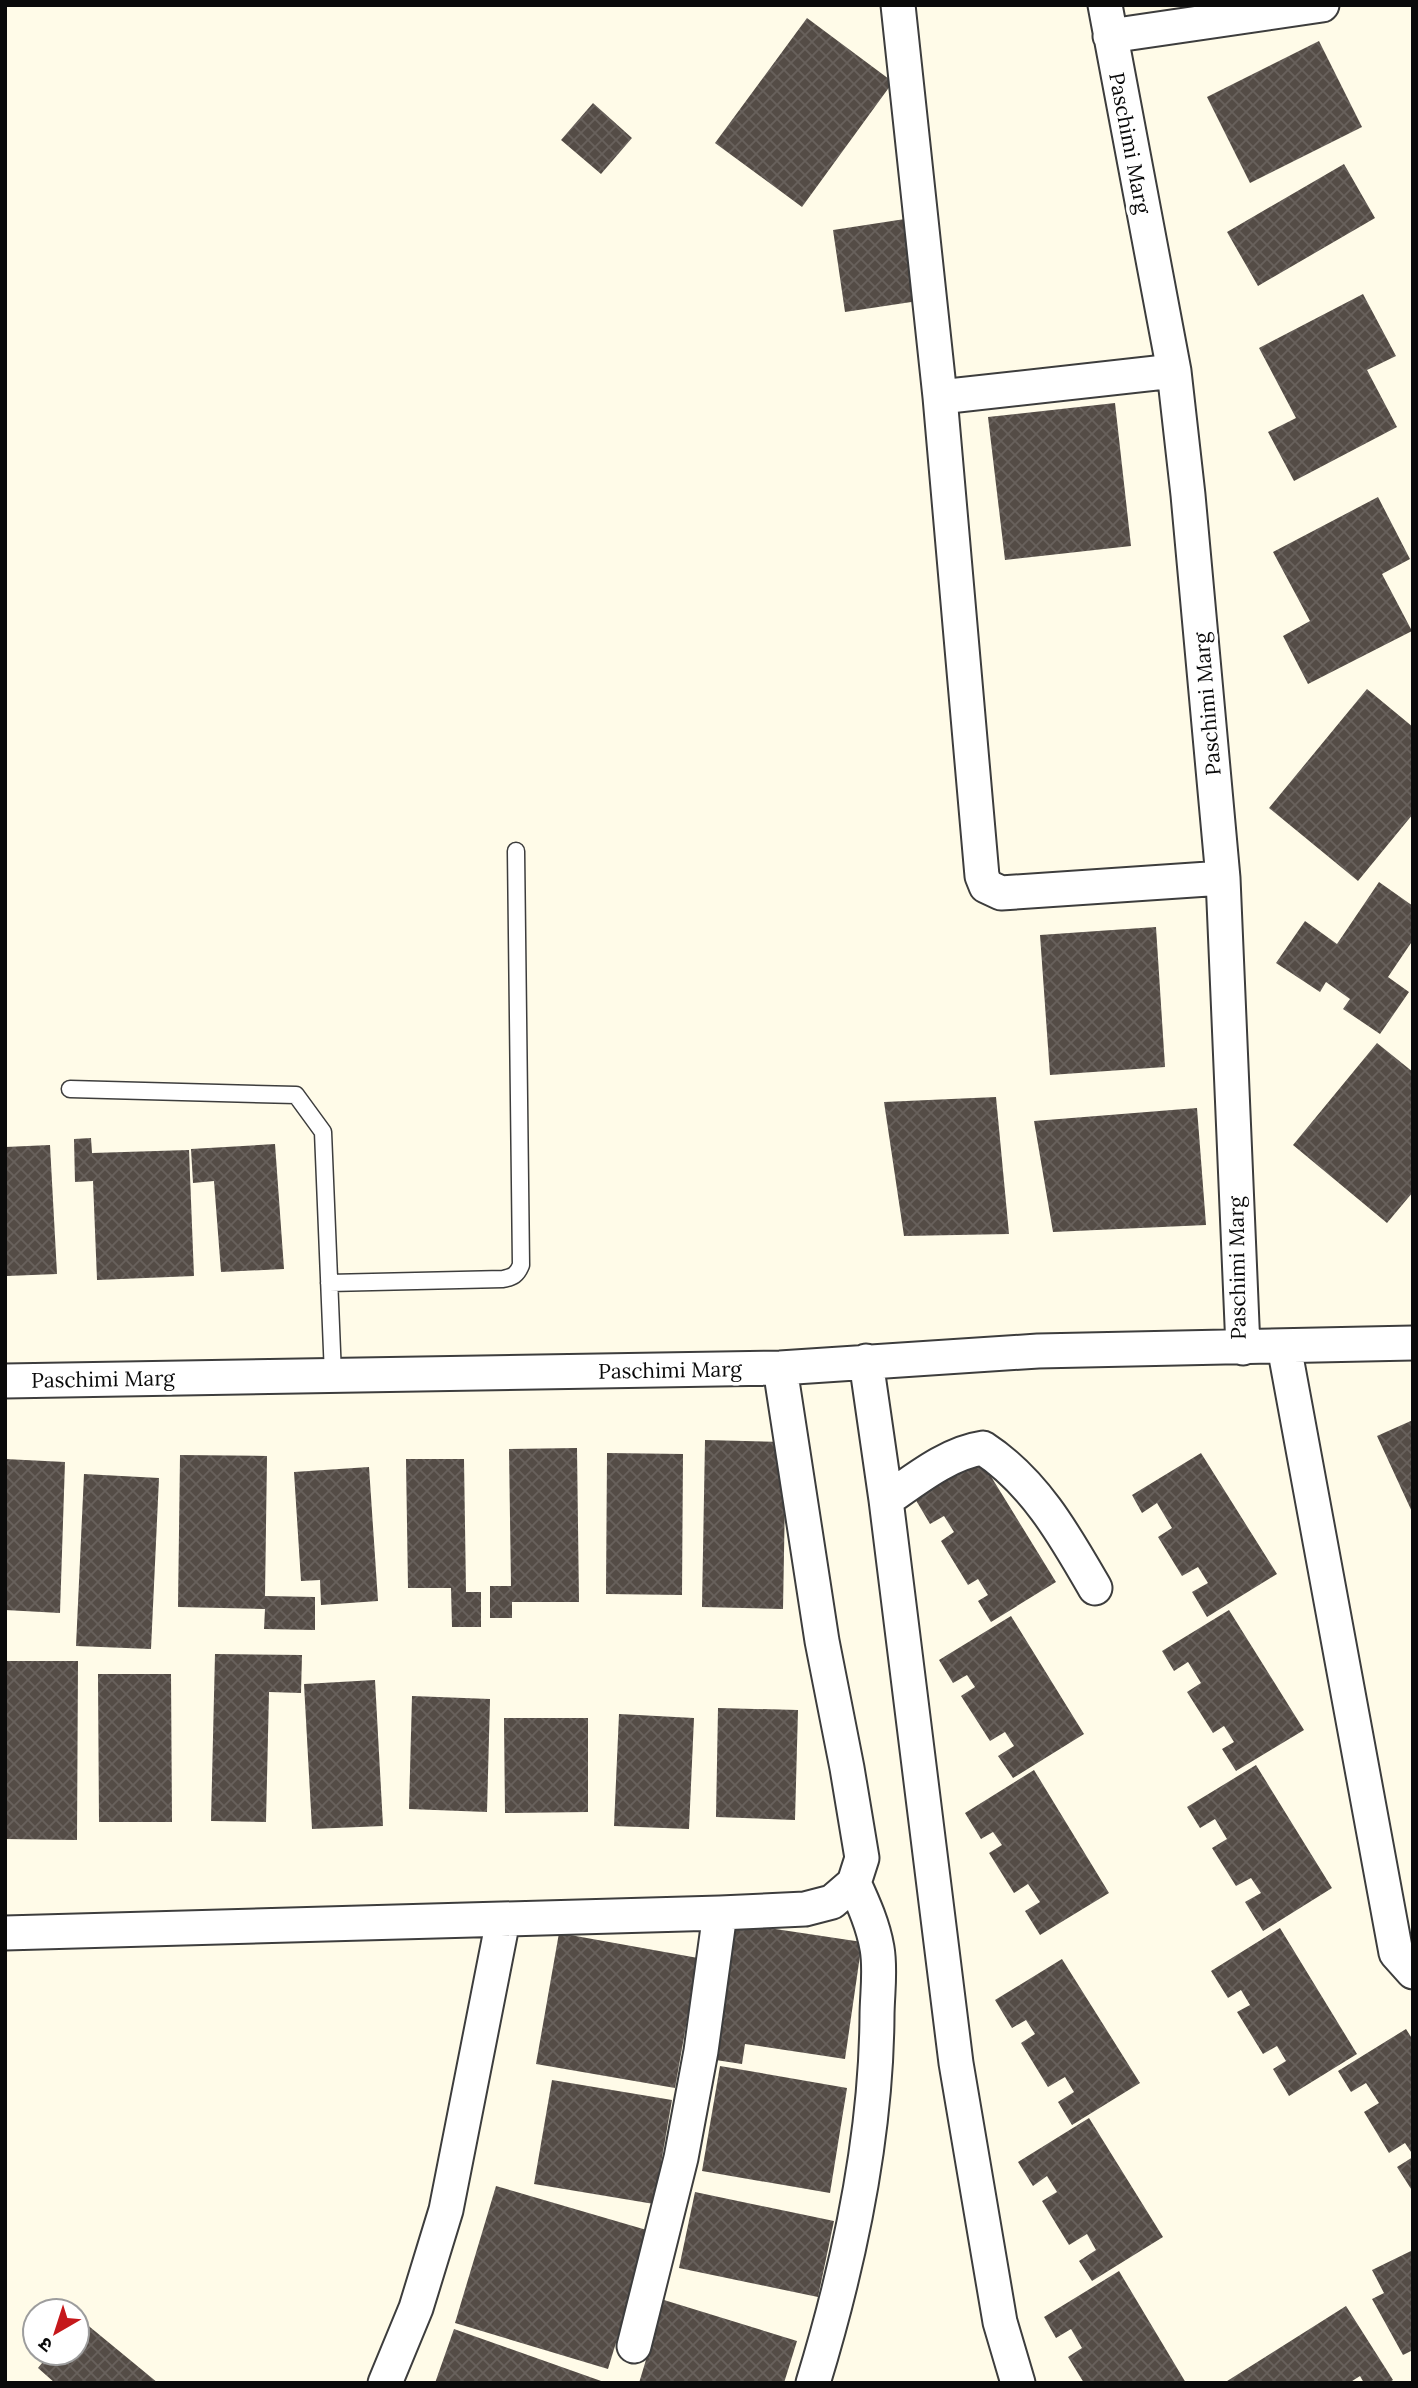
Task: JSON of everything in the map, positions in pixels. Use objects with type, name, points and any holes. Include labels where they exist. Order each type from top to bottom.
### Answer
[{"type":"street","points":[[898,5],[940,397],[982,876],[986,886],[1001,893],[1223,878]]},
{"type":"street","points":[[1107,20],[1322,5]]},
{"type":"street","name":"Paschimi Marg","points":[[5,1381],[780,1368],[1038,1351],[1243,1348],[1223,878],[1190,508],[1174,371],[1107,20]]},
{"type":"street","points":[[940,397],[1174,371]]},
{"type":"street","points":[[1243,1348],[1413,1343]]},
{"type":"street","points":[[1284,1346],[1396,1953],[1413,1972]]},
{"type":"street","points":[[866,1361],[886,1500],[956,2063],[1000,2322],[1018,2383]]},
{"type":"street","points":[[5,1933],[720,1913],[805,1909],[832,1902],[854,1883],[862,1858],[822,1641],[780,1368]]},
{"type":"street","points":[[886,1500],[922,1475],[969,1450],[983,1448],[1002,1461],[1060,1526],[1095,1588]]},
{"type":"street","points":[[813,2383],[835,2312],[863,2178],[877,2070],[878,1951],[872,1922],[854,1883]]},
{"type":"street","points":[[634,2346],[684,2146],[701,2051],[720,1913]]},
{"type":"street","points":[[385,2383],[416,2308],[446,2210],[503,1920]]},
{"type":"lane","points":[[329,1283],[503,1279],[513,1278],[518,1272],[521,1265],[516,851]]},
{"type":"lane","points":[[70,1089],[296,1095],[323,1132],[333,1375]]},
{"type":"building","points":[[807,18],[893,82],[802,207],[715,143]]},
{"type":"building","points":[[1319,41],[1362,127],[1250,183],[1207,97]]},
{"type":"building","points":[[593,103],[632,138],[601,174],[561,140]]},
{"type":"building","points":[[1344,164],[1375,218],[1258,286],[1227,232]]},
{"type":"building","points":[[905,219],[918,301],[845,312],[833,230]]},
{"type":"building","points":[[1363,294],[1396,356],[1367,370],[1397,427],[1294,481],[1268,432],[1296,418],[1259,348]]},
{"type":"building","points":[[1115,403],[1131,546],[1005,560],[988,417]]},
{"type":"building","points":[[1378,497],[1410,559],[1382,574],[1412,631],[1308,684],[1283,636],[1310,621],[1273,552]]},
{"type":"building","points":[[1367,689],[1413,727],[1413,814],[1358,881],[1269,808]]},
{"type":"building","points":[[1379,882],[1413,906],[1413,940],[1388,977],[1409,992],[1380,1034],[1343,1009],[1350,999],[1326,982],[1320,992],[1276,963],[1305,921],[1337,944]]},
{"type":"building","points":[[1156,927],[1165,1067],[1050,1075],[1040,935]]},
{"type":"building","points":[[1377,1043],[1413,1072],[1413,1192],[1387,1223],[1293,1145]]},
{"type":"building","points":[[996,1097],[1009,1234],[904,1236],[884,1102]]},
{"type":"building","points":[[1197,1108],[1206,1225],[1053,1232],[1034,1121]]},
{"type":"building","points":[[91,1138],[92,1153],[189,1150],[194,1276],[97,1280],[93,1181],[75,1182],[74,1139]]},
{"type":"building","points":[[275,1144],[284,1269],[221,1272],[214,1181],[193,1183],[191,1149]]},
{"type":"building","points":[[50,1145],[57,1274],[7,1276],[5,1147]]},
{"type":"building","points":[[1413,1420],[1413,1514],[1377,1436]]},
{"type":"building","points":[[705,1440],[786,1442],[783,1609],[702,1607]]},
{"type":"building","points":[[577,1448],[579,1602],[512,1602],[512,1618],[490,1618],[490,1586],[511,1586],[509,1449]]},
{"type":"building","points":[[607,1453],[683,1454],[682,1595],[606,1594]]},
{"type":"building","points":[[1201,1453],[1277,1574],[1207,1617],[1192,1592],[1208,1583],[1198,1567],[1182,1576],[1158,1537],[1172,1528],[1157,1503],[1142,1513],[1132,1495]]},
{"type":"building","points":[[180,1455],[267,1456],[265,1596],[315,1597],[315,1630],[264,1629],[265,1609],[178,1607]]},
{"type":"building","points":[[979,1457],[1056,1582],[991,1622],[978,1601],[988,1595],[978,1579],[968,1585],[941,1541],[954,1532],[944,1516],[930,1524],[914,1497]]},
{"type":"building","points":[[5,1459],[65,1462],[60,1613],[5,1610]]},
{"type":"building","points":[[406,1459],[464,1459],[466,1592],[481,1592],[481,1627],[452,1627],[451,1588],[408,1588]]},
{"type":"building","points":[[369,1467],[378,1601],[321,1605],[320,1580],[301,1581],[294,1472]]},
{"type":"building","points":[[84,1474],[159,1478],[151,1649],[76,1646]]},
{"type":"building","points":[[1229,1610],[1304,1730],[1236,1771],[1222,1749],[1234,1742],[1224,1726],[1213,1733],[1187,1692],[1201,1683],[1188,1662],[1174,1671],[1162,1651]]},
{"type":"building","points":[[1011,1616],[1084,1734],[1013,1778],[998,1756],[1014,1746],[1005,1732],[990,1741],[961,1696],[975,1687],[967,1675],[953,1683],[939,1660]]},
{"type":"building","points":[[215,1654],[302,1655],[301,1693],[269,1692],[266,1822],[211,1821]]},
{"type":"building","points":[[5,1661],[78,1661],[77,1840],[5,1839]]},
{"type":"building","points":[[98,1674],[171,1674],[172,1822],[99,1822]]},
{"type":"building","points":[[375,1680],[383,1826],[312,1829],[304,1684]]},
{"type":"building","points":[[412,1696],[490,1699],[487,1812],[409,1809]]},
{"type":"building","points":[[718,1708],[798,1710],[795,1820],[716,1817]]},
{"type":"building","points":[[619,1714],[694,1718],[689,1829],[614,1826]]},
{"type":"building","points":[[504,1718],[588,1718],[588,1812],[505,1813]]},
{"type":"building","points":[[1256,1765],[1332,1888],[1263,1931],[1245,1902],[1261,1893],[1251,1878],[1236,1886],[1212,1848],[1227,1839],[1215,1819],[1200,1828],[1187,1807]]},
{"type":"building","points":[[1034,1770],[1109,1893],[1040,1935],[1025,1911],[1040,1902],[1028,1884],[1014,1893],[989,1853],[1002,1845],[993,1832],[981,1839],[965,1813]]},
{"type":"building","points":[[728,1922],[862,1942],[845,2059],[745,2044],[742,2064],[709,2059]]},
{"type":"building","points":[[1280,1928],[1357,2054],[1289,2096],[1273,2069],[1286,2061],[1277,2046],[1263,2054],[1237,2012],[1250,2005],[1241,1990],[1228,1998],[1211,1971]]},
{"type":"building","points":[[559,1933],[698,1958],[675,2088],[536,2064]]},
{"type":"building","points":[[1062,1959],[1140,2083],[1072,2125],[1058,2102],[1074,2092],[1065,2077],[1048,2087],[1021,2043],[1035,2034],[1026,2020],[1012,2028],[995,2000]]},
{"type":"building","points":[[1406,2029],[1413,2040],[1413,2155],[1405,2143],[1389,2153],[1364,2112],[1379,2103],[1366,2083],[1351,2092],[1338,2071]]},
{"type":"building","points":[[720,2066],[847,2088],[830,2193],[702,2171]]},
{"type":"building","points":[[552,2080],[672,2100],[654,2204],[534,2184]]},
{"type":"building","points":[[1089,2118],[1163,2237],[1092,2281],[1079,2261],[1096,2250],[1087,2234],[1069,2245],[1042,2201],[1057,2192],[1047,2176],[1033,2186],[1018,2162]]},
{"type":"building","points":[[1413,2157],[1413,2192],[1397,2167]]},
{"type":"building","points":[[496,2186],[650,2231],[608,2369],[455,2323]]},
{"type":"building","points":[[695,2192],[834,2221],[818,2297],[679,2268]]},
{"type":"building","points":[[1413,2250],[1413,2350],[1403,2355],[1372,2299],[1384,2293],[1372,2270]]},
{"type":"building","points":[[1119,2271],[1186,2383],[1084,2383],[1068,2357],[1082,2348],[1071,2329],[1056,2338],[1044,2317]]},
{"type":"building","points":[[664,2300],[797,2341],[784,2383],[639,2383]]},
{"type":"building","points":[[1346,2306],[1393,2380],[1388,2383],[1364,2383],[1360,2376],[1349,2383],[1224,2383]]},
{"type":"building","points":[[91,2328],[158,2383],[55,2383],[38,2368],[91,2367]]},
{"type":"building","points":[[454,2329],[604,2382],[604,2383],[435,2383]]}]
